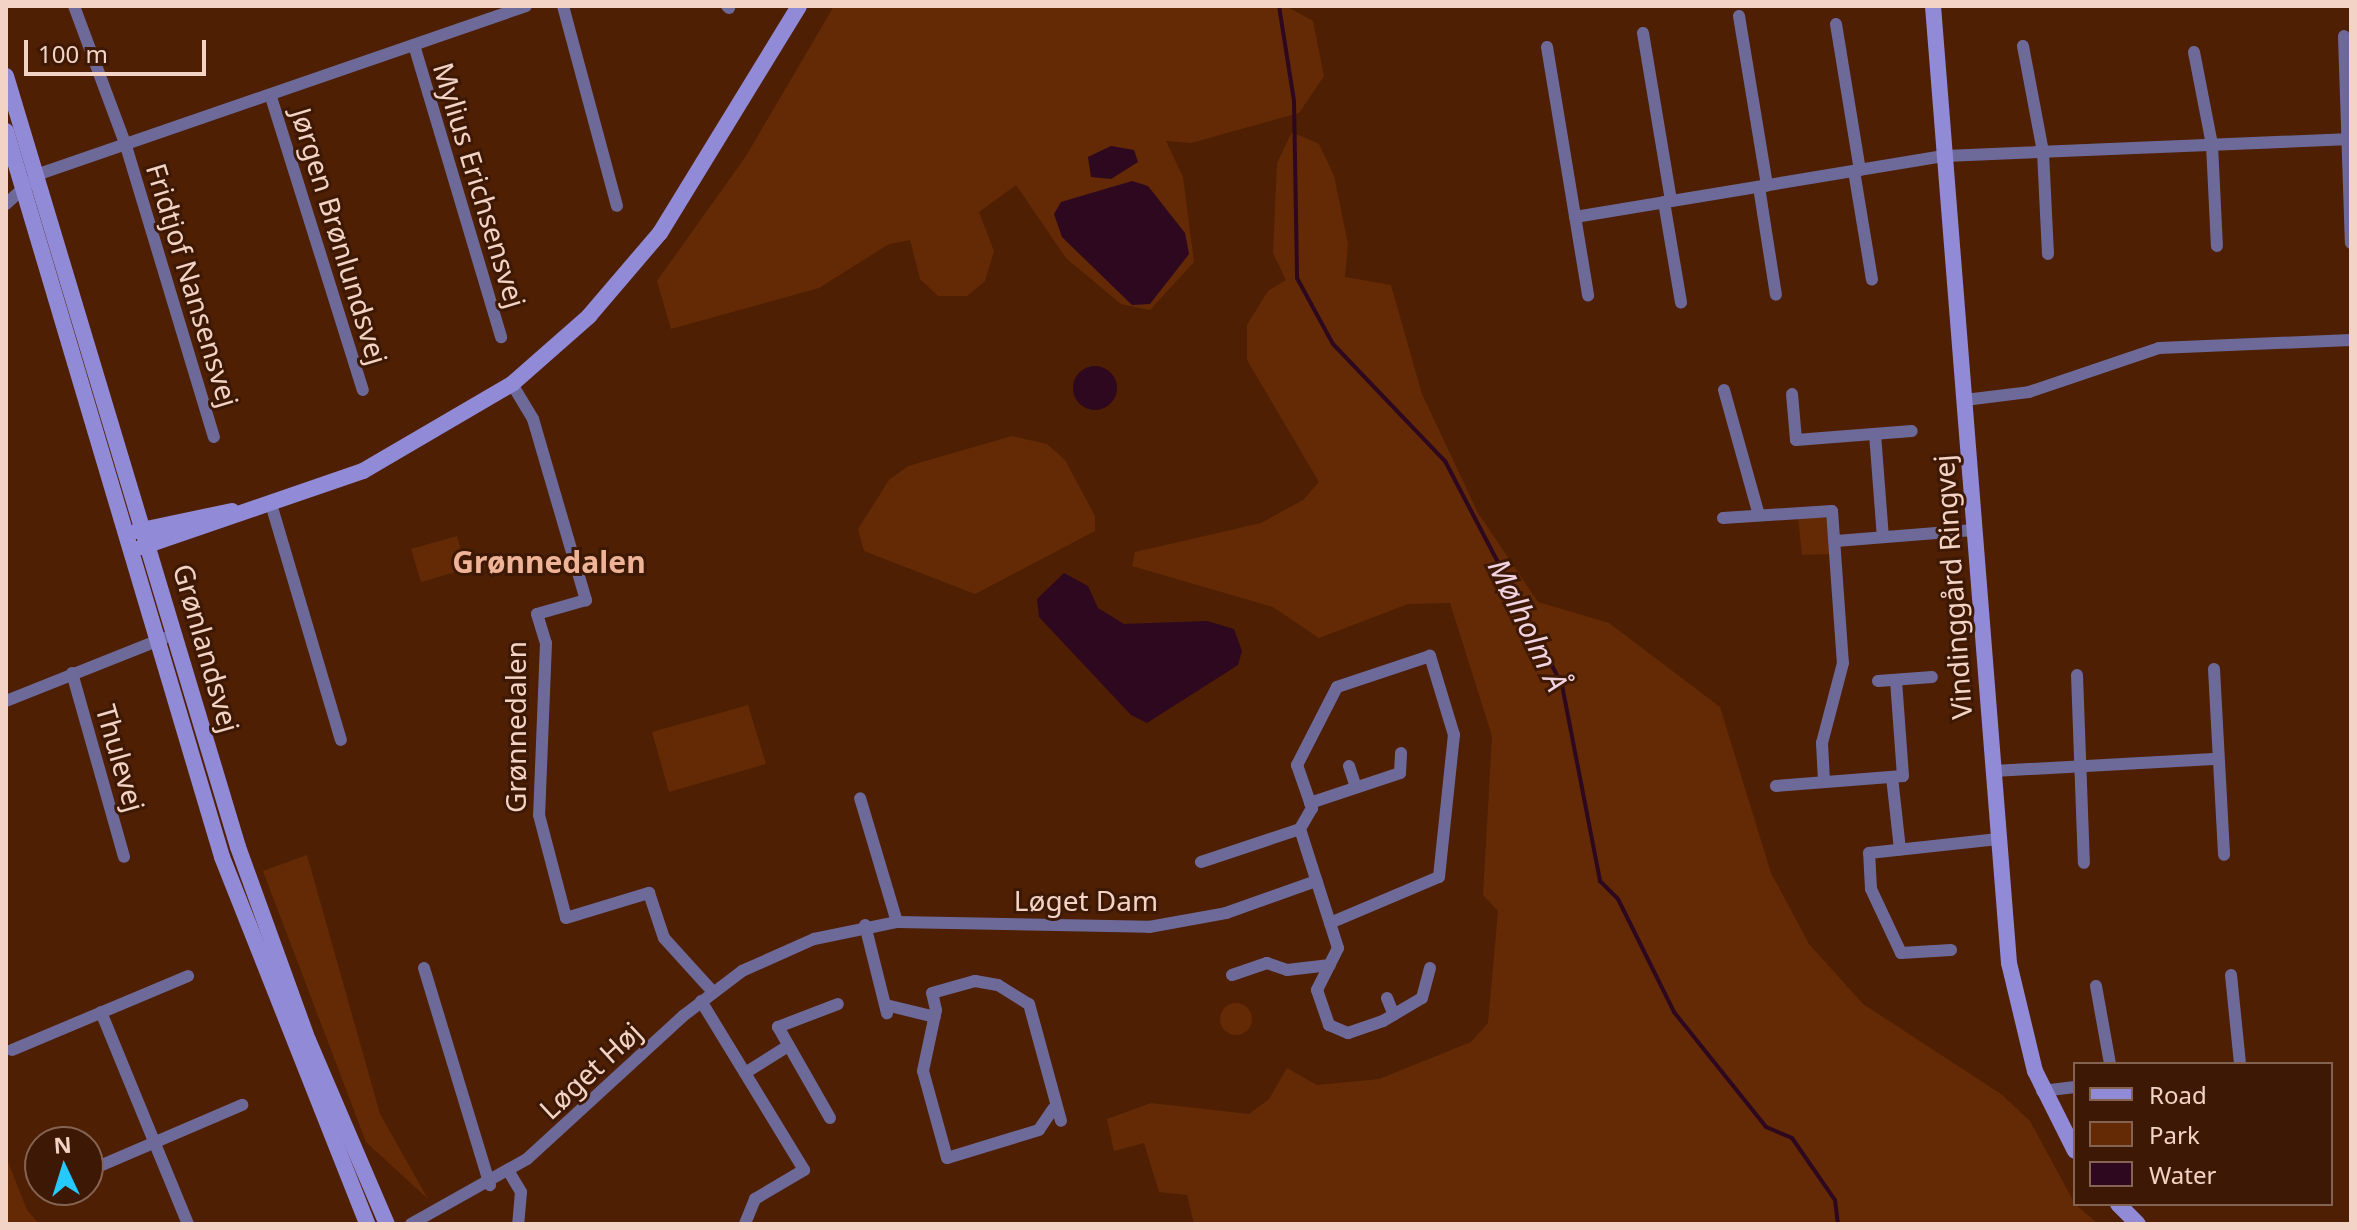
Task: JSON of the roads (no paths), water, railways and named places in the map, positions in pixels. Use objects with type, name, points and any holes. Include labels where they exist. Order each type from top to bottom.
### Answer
[{"type":"street","name":"Fridtjof Nansensvej","points":[[74,6],[126,146],[214,437]]},
{"type":"street","points":[[6,204],[26,190],[39,174],[271,97],[526,6]]},
{"type":"street","points":[[563,6],[617,206]]},
{"type":"street","points":[[131,542],[268,505],[406,450],[512,384],[589,316],[660,233],[799,6]]},
{"type":"street","name":"Vindinggård Ringvej","points":[[1933,6],[2009,963],[2042,1091],[2073,1147]]},
{"type":"street","points":[[1739,16],[1776,295]]},
{"type":"street","points":[[1836,24],[1872,280]]},
{"type":"street","points":[[1643,33],[1681,303]]},
{"type":"street","points":[[2344,36],[2351,243]]},
{"type":"street","name":"Mylius Erichsensvej","points":[[414,45],[501,337]]},
{"type":"street","points":[[2023,46],[2043,152],[2048,254]]},
{"type":"street","points":[[1547,47],[1588,296]]},
{"type":"street","points":[[2194,52],[2212,145],[2217,246]]},
{"type":"street","name":"Grønlandsvej","points":[[6,76],[39,174],[175,635],[284,977],[387,1224]]},
{"type":"street","name":"Jørgen Brønlundsvej","points":[[271,97],[363,390]]},
{"type":"street","name":"Grønlandsvej","points":[[6,131],[131,542],[157,639],[257,956],[367,1224]]},
{"type":"street","points":[[1575,217],[1945,156],[2349,139]]},
{"type":"street","points":[[1965,400],[2029,392],[2159,348],[2351,340]]},
{"type":"street","name":"Grønnedalen","points":[[512,384],[533,419],[586,600],[537,614],[546,643],[541,834],[566,918],[649,893],[664,938],[712,991]]},
{"type":"street","points":[[1724,390],[1749,450],[1759,515]]},
{"type":"street","points":[[1792,394],[1796,440],[1912,431]]},
{"type":"street","points":[[1875,434],[1883,537]]},
{"type":"street","points":[[268,505],[341,740]]},
{"type":"street","points":[[1723,518],[1832,511],[1843,621],[1843,663],[1822,743],[1824,782]]},
{"type":"street","points":[[1836,541],[1974,530]]},
{"type":"street","name":"Thulevej","points":[[6,701],[157,639],[175,635]]},
{"type":"street","points":[[1330,923],[1439,877],[1454,735],[1430,656],[1337,687],[1297,765],[1310,803],[1300,829],[1316,881],[1338,948],[1317,990],[1329,1025],[1348,1033],[1394,1015],[1422,998],[1430,968]]},
{"type":"street","points":[[2214,669],[2224,855]]},
{"type":"street","name":"Thulevej","points":[[72,673],[124,857]]},
{"type":"street","points":[[2077,675],[2084,863]]},
{"type":"street","points":[[1878,681],[1932,677]]},
{"type":"street","points":[[1776,786],[1903,776],[1896,680]]},
{"type":"street","points":[[1310,803],[1400,773],[1401,753]]},
{"type":"street","points":[[1993,771],[2218,759]]},
{"type":"street","points":[[1349,766],[1356,787]]},
{"type":"street","points":[[1892,777],[1900,850]]},
{"type":"street","points":[[860,798],[897,922]]},
{"type":"street","points":[[1201,862],[1300,829]]},
{"type":"street","points":[[1951,950],[1901,953],[1871,889],[1869,853],[1998,839]]},
{"type":"street","name":"Løget Dam","points":[[897,922],[1149,927],[1226,913],[1316,881]]},
{"type":"street","name":"Løget Høj","points":[[411,1224],[490,1185],[509,1172],[587,1107],[712,991],[777,953],[865,925],[897,922]]},
{"type":"street","points":[[865,925],[889,1010],[935,1017]]},
{"type":"street","points":[[1232,975],[1267,963],[1287,970],[1330,965]]},
{"type":"street","points":[[424,968],[490,1185]]},
{"type":"street","points":[[2231,975],[2240,1062]]},
{"type":"street","points":[[12,1050],[188,976]]},
{"type":"street","points":[[1053,1109],[1039,1130],[947,1158],[923,1071],[935,1017],[932,993],[975,981],[998,985],[1029,1004],[1053,1109],[1061,1121]]},
{"type":"street","points":[[2096,986],[2110,1062]]},
{"type":"street","points":[[1387,998],[1394,1015]]},
{"type":"street","points":[[701,1001],[804,1170],[755,1199],[745,1224]]},
{"type":"street","points":[[830,1118],[778,1027],[838,1004]]},
{"type":"street","points":[[101,1012],[188,1224]]},
{"type":"street","points":[[745,1073],[788,1046]]},
{"type":"street","points":[[2042,1091],[2073,1087]]},
{"type":"street","points":[[104,1164],[242,1105]]},
{"type":"street","points":[[509,1172],[521,1192],[518,1224]]},
{"type":"street","points":[[2120,1206],[2138,1224]]},
{"type":"water","points":[[1111,146],[1134,150],[1138,162],[1111,179],[1091,177],[1088,157]]},
{"type":"water","points":[[1132,181],[1148,186],[1185,233],[1189,254],[1150,304],[1132,305],[1062,237],[1054,214],[1061,202]]},
{"type":"water","points":[[1095,366],[1111,372],[1117,388],[1111,404],[1095,410],[1079,404],[1073,388],[1079,372]]},
{"type":"water","points":[[1064,573],[1088,586],[1098,608],[1124,624],[1207,621],[1234,629],[1242,651],[1238,665],[1147,723],[1131,715],[1039,617],[1037,599]]},
{"type":"waterway","name":"Mølholm Å","points":[[1279,6],[1294,101],[1297,278],[1333,344],[1445,461],[1562,685],[1600,881],[1618,899],[1674,1012],[1766,1127],[1792,1138],[1835,1200],[1838,1224]]},
{"type":"district","name":"Grønnedalen","points":[[549,562]]}]
